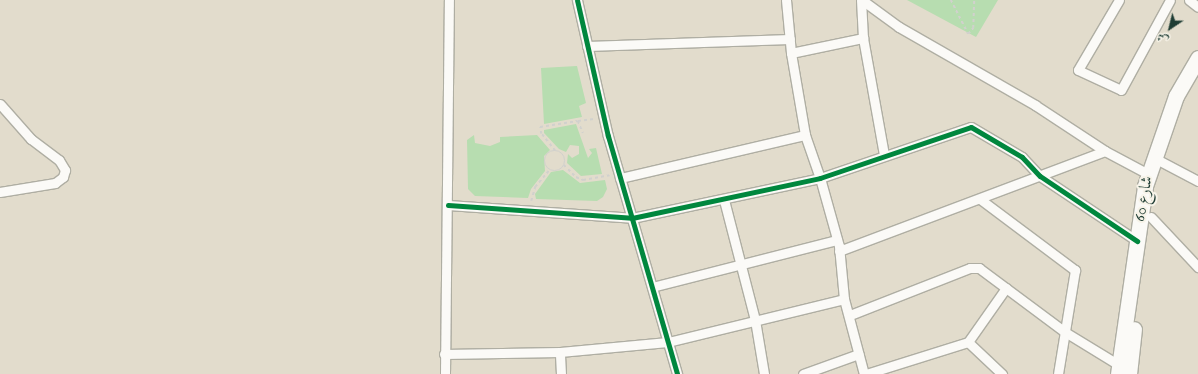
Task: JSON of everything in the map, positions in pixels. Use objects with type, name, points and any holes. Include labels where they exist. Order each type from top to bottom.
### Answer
[{"type":"main road","name":"شارع 60","points":[[1126,371],[1137,241],[1148,174],[1176,96],[1198,58]]},
{"type":"main road","name":"شارع 60","points":[[1126,371],[1160,161],[1184,98],[1198,73]]},
{"type":"street","points":[[445,374],[444,354],[448,205],[448,0]]},
{"type":"street","points":[[576,0],[604,117],[677,374]]},
{"type":"street","points":[[786,0],[791,53],[804,135],[820,178],[837,240],[844,299],[850,315],[865,374],[968,342],[1006,288]]},
{"type":"street","points":[[862,0],[863,38],[884,155]]},
{"type":"street","points":[[862,0],[900,28],[1035,105],[1106,151],[1148,174]]},
{"type":"street","points":[[1119,0],[1078,70],[1121,90],[1170,0]]},
{"type":"street","points":[[1189,0],[1198,7]]},
{"type":"street","points":[[791,53],[863,38]]},
{"type":"street","points":[[587,46],[790,39]]},
{"type":"street","points":[[0,104],[31,139],[60,160],[65,170],[63,177],[55,183],[0,192]]},
{"type":"street","points":[[448,205],[632,218],[724,200],[820,178],[884,155],[971,127],[1022,157],[1040,176],[1137,241]]},
{"type":"street","points":[[620,175],[804,135]]},
{"type":"street","points":[[839,251],[1106,151]]},
{"type":"street","points":[[1160,161],[1198,181]]},
{"type":"street","points":[[980,199],[1075,270],[1058,374]]},
{"type":"street","points":[[724,200],[755,320],[764,374]]},
{"type":"street","points":[[1151,217],[1198,267]]},
{"type":"street","points":[[652,287],[741,263],[837,240]]},
{"type":"street","points":[[850,315],[970,268],[980,268],[1065,332],[1126,371]]},
{"type":"street","points":[[444,354],[560,352],[668,342],[844,299]]},
{"type":"street","points":[[968,342],[1002,374]]},
{"type":"street","points":[[560,352],[561,374]]},
{"type":"street","points":[[803,374],[859,354]]},
{"type":"path","points":[[951,0],[968,34],[974,28],[974,0]]},
{"type":"path","points":[[604,117],[540,127],[541,134],[555,151],[564,156],[564,165],[576,177],[583,180],[620,175]]},
{"type":"path","points":[[578,121],[583,133]]},
{"type":"path","points":[[550,169],[546,159],[549,153],[555,151]]},
{"type":"path","points":[[550,169],[557,170],[564,165]]},
{"type":"path","points":[[530,211],[532,193],[550,169]]},
{"type":"green space","points":[[907,0],[998,0],[976,37]]},
{"type":"green space","points":[[577,66],[586,103],[579,106],[582,117],[544,124],[541,68]]},
{"type":"green space","points":[[576,124],[588,158],[592,153],[589,149],[596,148],[602,174],[581,176],[567,163],[568,154],[572,158],[579,154],[579,146],[570,145],[566,152],[559,149],[544,133],[544,130]]},
{"type":"green space","points":[[474,135],[475,143],[490,146],[500,142],[500,137],[537,135],[550,150],[544,156],[545,171],[531,189],[528,198],[475,196],[468,189],[467,140]]},
{"type":"green space","points":[[563,170],[580,183],[605,180],[607,189],[603,197],[597,201],[536,199],[535,194],[551,172]]},
{"type":"cycle path","points":[[577,0],[608,136],[677,374]]},
{"type":"cycle path","points":[[448,205],[632,218],[820,178],[971,127],[1022,157],[1040,176],[1137,241]]}]
